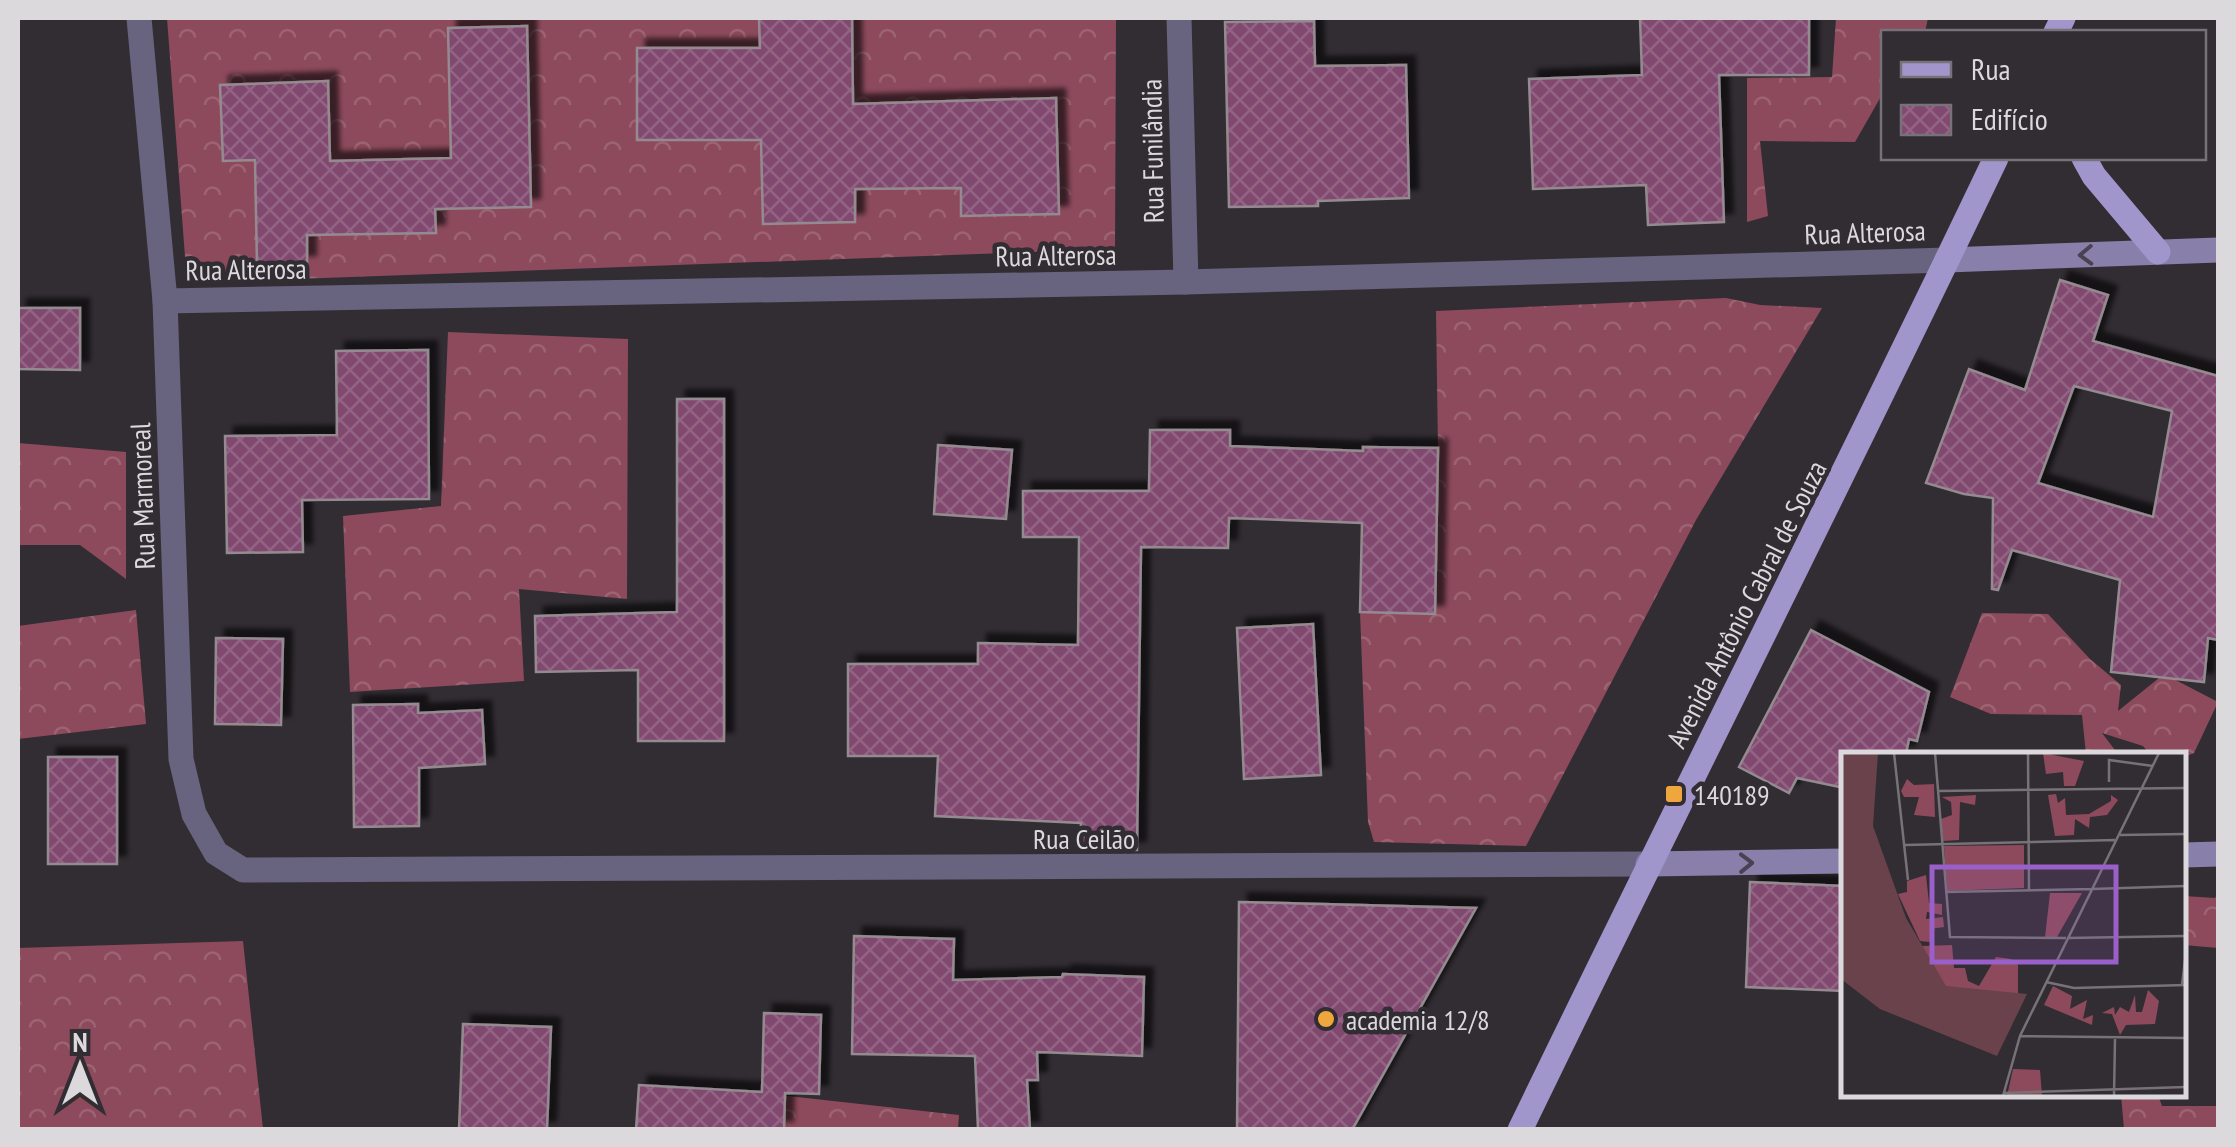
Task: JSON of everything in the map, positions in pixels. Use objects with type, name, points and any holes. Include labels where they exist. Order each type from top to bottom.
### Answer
[{"type":"main road","name":"Avenida Antônio Cabral de Souza","points":[[1520,1130],[1995,160]]},
{"type":"main road","points":[[2085,160],[2158,252]]},
{"type":"main road","points":[[1948,260],[2218,250]]},
{"type":"main road","points":[[2186,855],[2218,854]]},
{"type":"main road","name":"Rua Ceilão","points":[[1648,864],[1841,861]]},
{"type":"street","name":"Rua Marmoreal","points":[[139,18],[165,301],[181,758],[194,814],[216,853],[243,870],[324,872]]},
{"type":"street","name":"Rua Funilândia","points":[[1179,18],[1186,282]]},
{"type":"street","name":"Rua Alterosa","points":[[165,301],[1186,282],[1948,260]]},
{"type":"street","name":"Rua Ceilão","points":[[324,872],[1648,864]]},
{"type":"green space","points":[[167,18],[1116,18],[1115,249],[187,283]]},
{"type":"green space","points":[[1836,18],[1928,18],[1925,30],[1881,30],[1881,96],[1855,142],[1760,141],[1768,216],[1747,222],[1747,78],[1832,77]]},
{"type":"green space","points":[[1726,298],[1760,305],[1822,308],[1696,520],[1526,846],[1374,842],[1368,822],[1360,612],[1435,613],[1436,311]]},
{"type":"green space","points":[[448,332],[628,339],[627,599],[519,589],[524,681],[350,692],[343,516],[441,506]]},
{"type":"green space","points":[[18,443],[126,452],[126,579],[80,545],[18,545]]},
{"type":"green space","points":[[136,610],[146,724],[18,739],[18,626]]},
{"type":"green space","points":[[1982,613],[2048,614],[2121,685],[2118,711],[2164,674],[2218,702],[2194,753],[2186,756],[2186,752],[2148,752],[2143,746],[2102,733],[2116,752],[2086,752],[2082,715],[1991,714],[1950,697]]},
{"type":"green space","points":[[2218,893],[2218,948],[2186,945],[2186,896],[2215,898]]},
{"type":"green space","points":[[243,941],[263,1129],[18,1129],[18,948]]},
{"type":"green space","points":[[779,1095],[959,1115],[958,1129],[764,1130]]},
{"type":"green space","points":[[2121,1097],[2159,1097],[2162,1106],[2218,1106],[2218,1129],[2124,1129]]},
{"type":"building","points":[[759,18],[852,18],[853,104],[1056,98],[1059,214],[961,216],[961,188],[855,189],[855,222],[763,224],[761,140],[637,140],[637,48],[760,48]]},
{"type":"building","points":[[1640,18],[1809,18],[1809,75],[1719,75],[1724,222],[1648,225],[1646,185],[1533,189],[1529,79],[1642,75]]},
{"type":"building","points":[[1314,21],[1315,66],[1406,65],[1409,198],[1318,201],[1318,206],[1229,207],[1225,22]]},
{"type":"building","points":[[527,26],[531,207],[435,209],[436,233],[307,235],[307,264],[257,265],[255,160],[223,161],[220,85],[328,81],[330,161],[451,158],[448,28]]},
{"type":"building","points":[[2060,280],[2108,295],[2093,341],[2218,376],[2218,640],[2208,638],[2204,682],[2111,672],[2120,580],[2012,550],[1998,590],[1992,589],[1993,498],[1926,483],[1969,369],[2025,390]],"holes":[[[2074,386],[2172,411],[2153,517],[2038,483]]]},
{"type":"building","points":[[18,308],[80,308],[80,370],[18,369]]},
{"type":"building","points":[[428,350],[429,499],[302,500],[303,552],[227,553],[225,436],[337,435],[336,351]]},
{"type":"building","points":[[677,399],[724,399],[724,741],[638,741],[638,670],[536,672],[535,616],[677,612]]},
{"type":"building","points":[[1150,430],[1230,430],[1230,446],[1363,451],[1363,447],[1438,448],[1435,614],[1360,612],[1362,523],[1229,518],[1228,548],[1141,547],[1137,850],[1080,850],[1081,823],[935,816],[938,756],[848,756],[848,664],[978,664],[978,643],[1078,645],[1079,537],[1023,537],[1023,491],[1149,491]]},
{"type":"building","points":[[938,445],[1012,450],[1006,519],[934,514]]},
{"type":"building","points":[[1313,624],[1321,775],[1244,779],[1237,628]]},
{"type":"building","points":[[1811,630],[1929,692],[1917,741],[1909,739],[1906,752],[1841,752],[1841,787],[1797,778],[1789,793],[1739,767]]},
{"type":"building","points":[[216,638],[283,639],[281,725],[215,724]]},
{"type":"building","points":[[418,704],[418,713],[482,710],[485,764],[419,768],[419,826],[354,827],[353,705]]},
{"type":"building","points":[[48,757],[117,757],[117,864],[48,864]]},
{"type":"building","points":[[1750,882],[1841,886],[1841,991],[1746,987]]},
{"type":"building","name":"academia 12/8","points":[[1239,902],[1476,908],[1352,1130],[1237,1130]]},
{"type":"building","points":[[854,936],[954,939],[953,980],[1063,974],[1144,977],[1142,1056],[1037,1052],[1038,1080],[1027,1080],[1030,1130],[978,1130],[975,1056],[852,1054]]},
{"type":"building","points":[[764,1013],[821,1015],[819,1094],[785,1093],[784,1130],[636,1130],[639,1085],[762,1092]]},
{"type":"building","points":[[463,1024],[551,1027],[547,1130],[459,1130]]},
{"type":"place","name":"140189","points":[[1674,794]]},
{"type":"place","name":"academia 12/8","points":[[1326,1019]]}]
